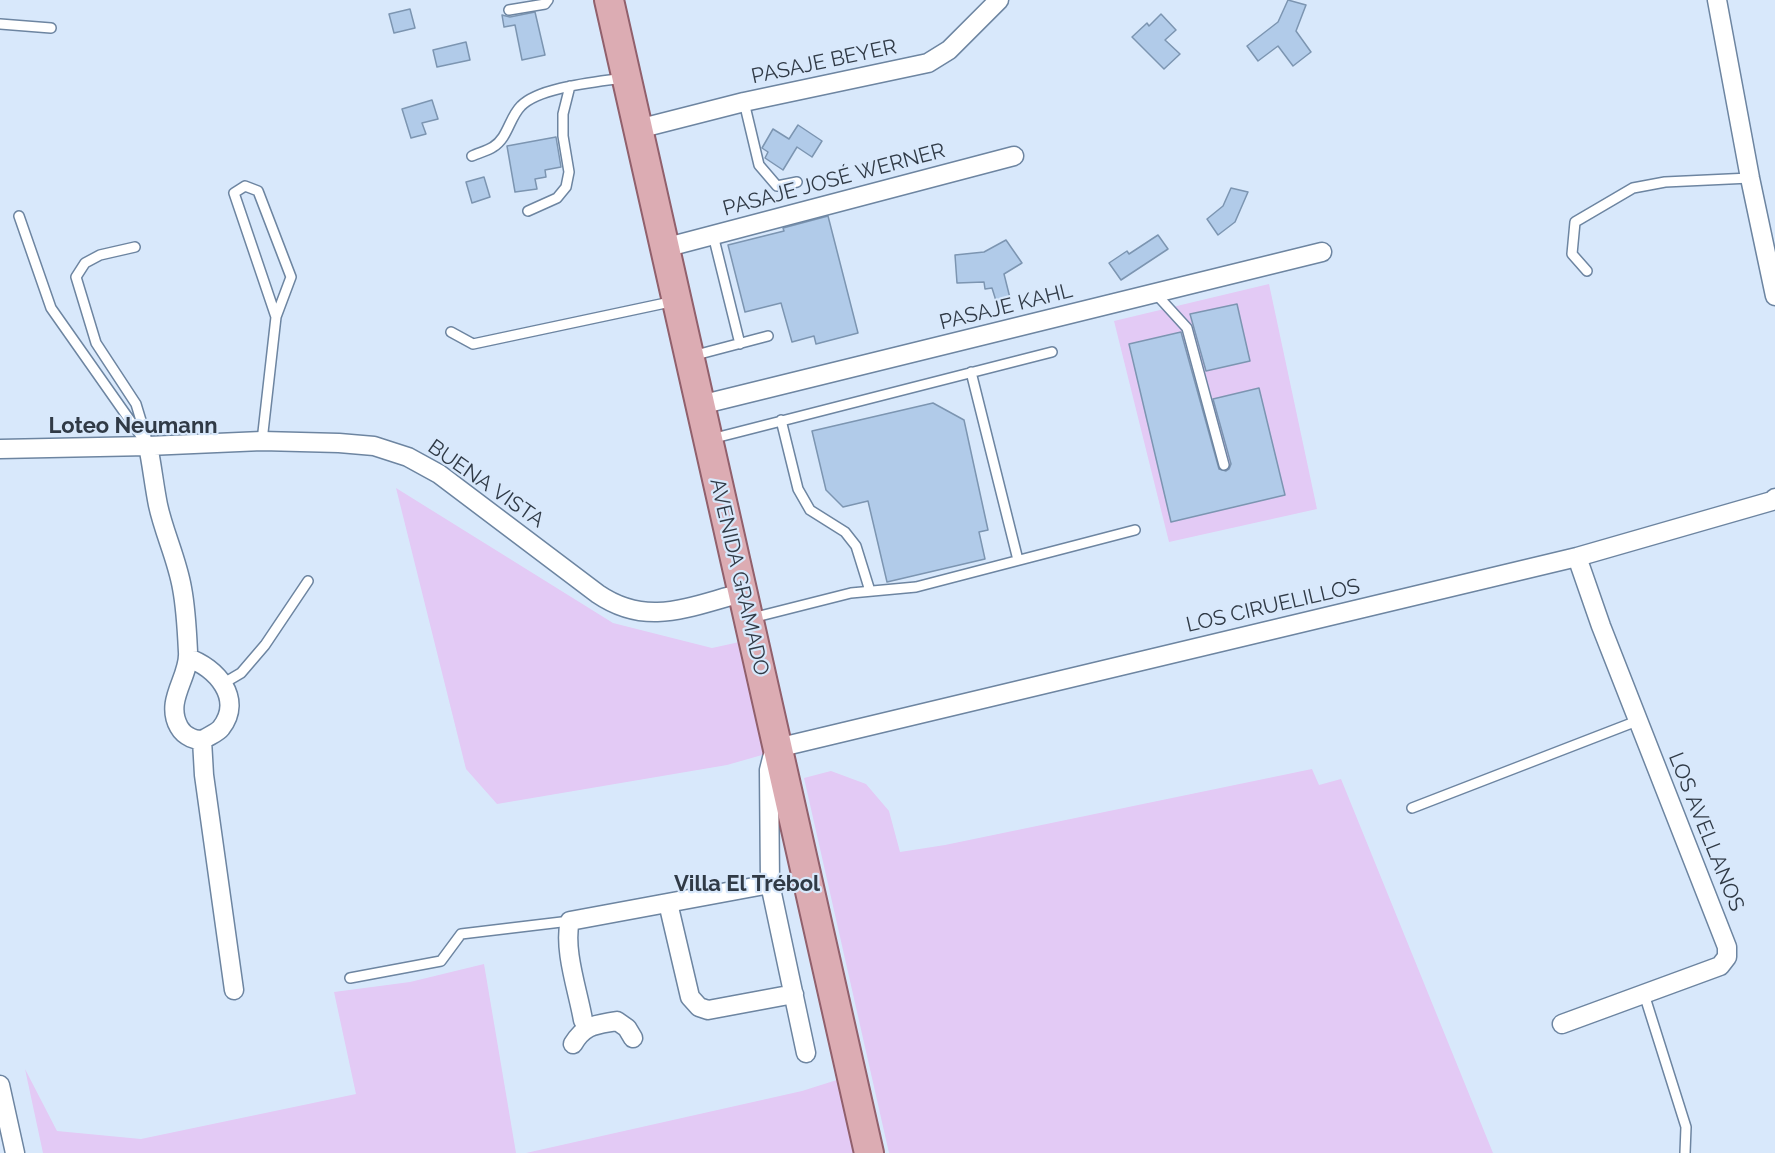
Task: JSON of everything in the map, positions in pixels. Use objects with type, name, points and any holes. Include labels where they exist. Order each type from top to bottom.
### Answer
[{"type":"main road","name":"AVENIDA GRAMADO","points":[[609,0],[869,1153]]},
{"type":"street","name":"PASAJE BEYER","points":[[638,129],[744,102],[928,63],[948,50],[999,0]]},
{"type":"street","points":[[1717,0],[1750,178],[1775,296]]},
{"type":"street","name":"PASAJE JOSÉ WERNER","points":[[664,248],[1014,156]]},
{"type":"street","name":"PASAJE KAHL","points":[[700,405],[1322,252]]},
{"type":"street","name":"BUENA VISTA","points":[[0,449],[262,441],[374,446],[408,457],[439,474],[598,594],[622,608],[663,613],[745,606]]},
{"type":"street","points":[[148,446],[158,505],[182,589],[188,658],[176,693],[174,709],[179,727],[189,738],[202,740],[220,729],[229,714],[229,697],[224,683],[199,662],[188,658]]},
{"type":"street","name":"LOS CIRUELILLOS","points":[[777,748],[1577,557],[1772,501],[1775,498]]},
{"type":"street","name":"LOS AVELLANOS","points":[[1562,1024],[1720,966],[1727,957],[1727,947],[1637,721],[1577,557]]},
{"type":"street","points":[[202,740],[204,775],[234,990]]},
{"type":"street","points":[[777,748],[769,770],[770,885],[806,1053]]},
{"type":"street","points":[[587,1027],[568,944],[570,921],[770,885]]},
{"type":"street","points":[[668,903],[690,997],[699,1007],[708,1010],[794,994]]},
{"type":"street","points":[[573,1044],[587,1027],[617,1021],[627,1028],[633,1038]]},
{"type":"street","points":[[0,1085],[4,1118],[15,1153]]},
{"type":"lane","points":[[509,10],[545,4],[548,0]]},
{"type":"lane","points":[[0,24],[51,28]]},
{"type":"lane","points":[[472,156],[493,148],[503,139],[511,120],[522,105],[537,95],[570,86],[626,78]]},
{"type":"lane","points":[[528,211],[557,198],[566,187],[569,172],[563,136],[563,114],[570,86]]},
{"type":"lane","points":[[744,102],[759,165],[777,186],[796,182]]},
{"type":"lane","points":[[1587,271],[1572,254],[1575,222],[1634,188],[1665,182],[1750,178]]},
{"type":"lane","points":[[262,441],[276,317],[291,277],[258,190],[245,186],[234,193],[276,317]]},
{"type":"lane","points":[[19,216],[51,309],[148,446]]},
{"type":"lane","points":[[713,235],[740,344]]},
{"type":"lane","points":[[135,247],[100,255],[86,263],[76,277],[96,344],[136,405],[148,446]]},
{"type":"lane","points":[[1156,294],[1187,328],[1224,465]]},
{"type":"lane","points":[[451,332],[473,344],[676,301]]},
{"type":"lane","points":[[689,357],[768,336]]},
{"type":"lane","points":[[708,440],[1052,352]]},
{"type":"lane","points":[[971,372],[1018,560]]},
{"type":"lane","points":[[781,420],[798,489],[810,510],[845,532],[856,546],[870,591]]},
{"type":"lane","points":[[745,606],[916,587],[1135,530]]},
{"type":"lane","points":[[224,683],[241,673],[265,645],[308,580]]},
{"type":"lane","points":[[1412,808],[1637,721]]},
{"type":"lane","points":[[350,978],[441,961],[461,934],[570,921]]},
{"type":"lane","points":[[1644,994],[1686,1127],[1685,1153]]},
{"type":"shaded area","points":[[1269,284],[1317,509],[1169,542],[1114,321]]},
{"type":"shaded area","points":[[396,488],[613,623],[712,648],[744,641],[769,753],[727,765],[497,804],[466,769]]},
{"type":"shaded area","points":[[1312,769],[1319,785],[1341,779],[1493,1153],[889,1153],[804,778],[831,771],[866,784],[889,811],[900,852],[945,845]]},
{"type":"shaded area","points":[[484,964],[516,1153],[43,1153],[25,1069],[57,1131],[141,1139],[356,1094],[334,992],[410,982]]},
{"type":"shaded area","points":[[840,1079],[857,1153],[526,1153],[802,1091]]},
{"type":"building","points":[[1288,0],[1306,5],[1296,31],[1311,52],[1293,66],[1278,46],[1258,61],[1247,46],[1278,22]]},
{"type":"building","points":[[410,9],[415,28],[394,33],[389,14]]},
{"type":"building","points":[[535,12],[545,55],[522,60],[515,25],[504,27],[502,15],[510,17]]},
{"type":"building","points":[[1161,14],[1176,30],[1165,40],[1180,54],[1164,69],[1132,37],[1147,23],[1149,26]]},
{"type":"building","points":[[466,42],[470,60],[437,67],[433,50]]},
{"type":"building","points":[[432,100],[438,119],[422,123],[426,134],[411,138],[402,109]]},
{"type":"building","points":[[798,125],[822,141],[812,157],[797,147],[783,170],[765,158],[768,152],[762,148],[773,129],[789,139]]},
{"type":"building","points":[[556,137],[561,167],[545,170],[546,177],[535,179],[537,189],[515,192],[507,146]]},
{"type":"building","points":[[484,177],[490,197],[472,203],[466,182]]},
{"type":"building","points":[[1231,188],[1248,192],[1235,222],[1218,235],[1207,219],[1223,206]]},
{"type":"building","points":[[828,216],[858,333],[816,344],[814,336],[792,342],[781,303],[745,312],[728,245],[784,231],[783,228]]},
{"type":"building","points":[[1158,235],[1168,249],[1121,280],[1109,263],[1127,251],[1129,254]]},
{"type":"building","points":[[1006,240],[1022,263],[1004,274],[1010,298],[997,304],[992,288],[985,289],[984,282],[957,283],[955,255],[984,252]]},
{"type":"building","points":[[1237,304],[1250,361],[1206,371],[1190,314]]},
{"type":"building","points":[[1181,332],[1219,469],[1226,471],[1231,464],[1213,399],[1259,388],[1285,495],[1171,522],[1129,344]]},
{"type":"building","points":[[933,403],[964,420],[988,530],[979,532],[985,559],[887,582],[868,501],[843,507],[826,490],[812,431]]},
{"type":"district","name":"Loteo Neumann","points":[[133,426]]},
{"type":"district","name":"Villa El Trébol","points":[[747,884]]}]
